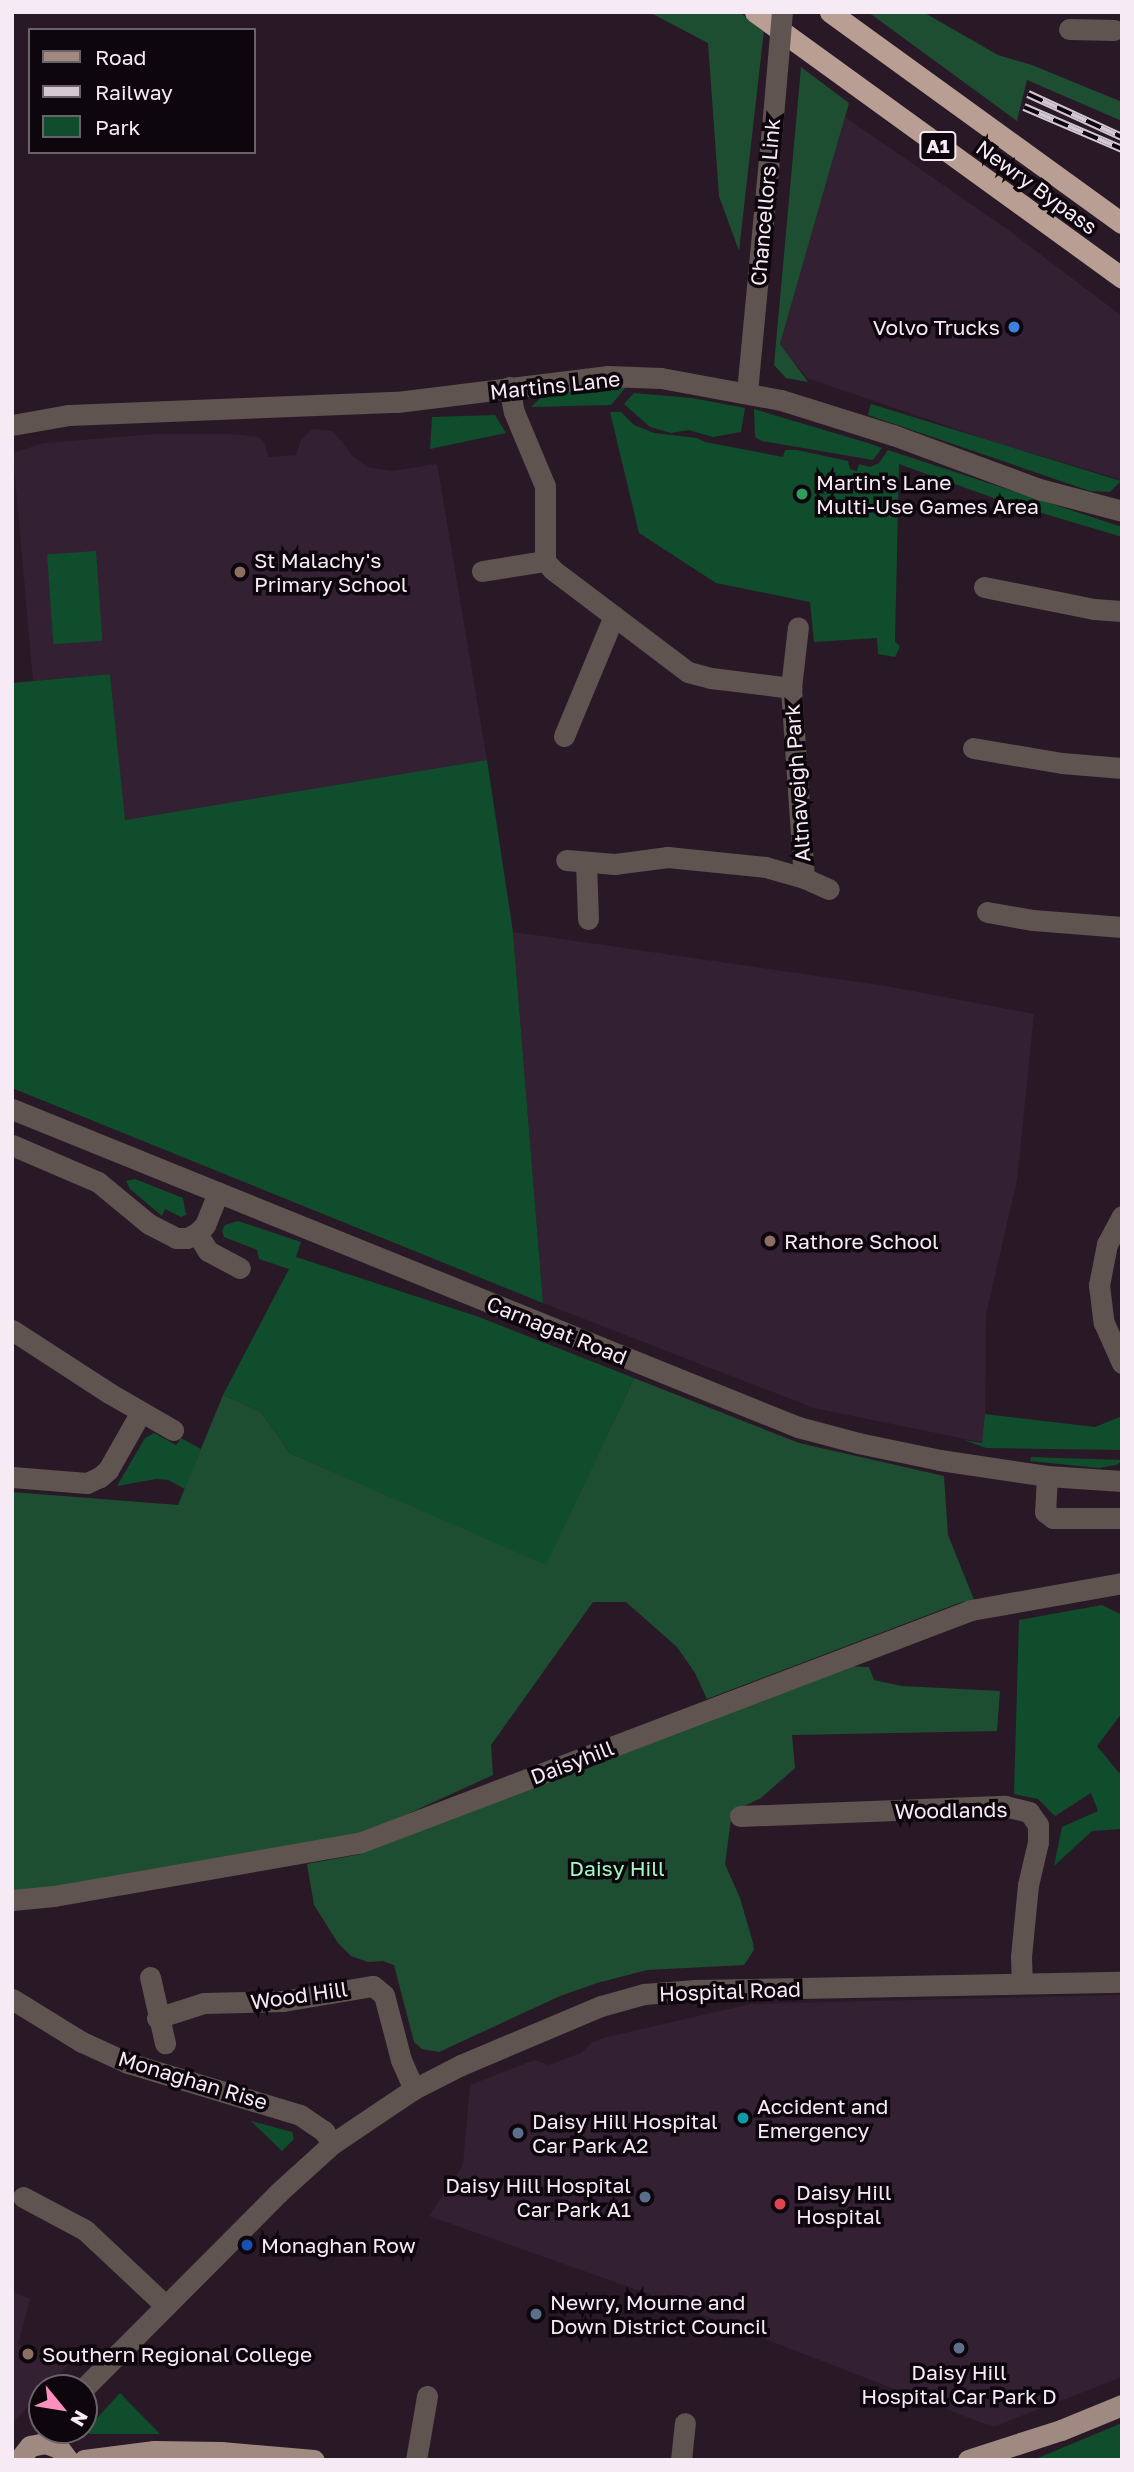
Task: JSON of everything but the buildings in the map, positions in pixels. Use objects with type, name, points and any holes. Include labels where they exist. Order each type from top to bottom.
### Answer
[{"type":"highway","name":"Newry Bypass","points":[[755,12],[1122,278]]},
{"type":"highway","name":"Newry Bypass","points":[[830,12],[1122,223]]},
{"type":"main road","points":[[982,2458],[1122,2405]]},
{"type":"main road","points":[[19,2460],[34,2444]]},
{"type":"main road","points":[[56,2444],[68,2460]]},
{"type":"main road","points":[[85,2460],[154,2451],[221,2452],[314,2460]]},
{"type":"street","name":"Chancellors Link","points":[[747,392],[782,12]]},
{"type":"street","points":[[1083,24],[1114,30]]},
{"type":"street","name":"Martins Lane","points":[[12,425],[69,415],[397,402],[608,376],[661,378],[747,392],[854,422],[1039,489],[1122,511]]},
{"type":"street","points":[[482,571],[545,561],[545,486],[514,412],[509,387]]},
{"type":"street","name":"Altnaveigh Park","points":[[545,561],[688,671],[711,678],[790,688]]},
{"type":"street","points":[[984,587],[1094,609],[1122,611]]},
{"type":"street","points":[[564,736],[614,616]]},
{"type":"street","name":"Altnaveigh Park","points":[[798,627],[790,688],[804,878]]},
{"type":"street","points":[[973,748],[1062,763],[1122,768]]},
{"type":"street","name":"Altnaveigh Park","points":[[588,919],[576,861],[615,864],[668,857],[766,867],[804,878],[829,889]]},
{"type":"street","points":[[987,912],[1033,920],[1122,927]]},
{"type":"street","name":"Carnagat Road","points":[[12,1109],[798,1426],[858,1443],[940,1460],[1047,1476],[1122,1481]]},
{"type":"street","points":[[12,1145],[98,1182],[163,1233],[187,1238],[197,1233],[205,1225],[218,1193]]},
{"type":"street","points":[[1122,1216],[1108,1244],[1099,1285],[1104,1323],[1122,1363]]},
{"type":"street","points":[[197,1233],[208,1251],[240,1268]]},
{"type":"street","points":[[12,1330],[173,1430]]},
{"type":"street","points":[[12,1477],[87,1483],[100,1478],[108,1470],[141,1412]]},
{"type":"street","points":[[1047,1476],[1045,1512],[1053,1518],[1122,1518]]},
{"type":"street","name":"Daisyhill","points":[[12,1900],[54,1896],[359,1843],[971,1610],[1122,1583]]},
{"type":"street","name":"Woodlands","points":[[740,1816],[1005,1806],[1029,1812],[1038,1825],[1038,1842],[1028,1885],[1021,1957],[1022,1982]]},
{"type":"street","points":[[150,1977],[157,2018],[165,2043]]},
{"type":"street","name":"Hospital Road","points":[[98,2374],[278,2193],[332,2144],[414,2089],[461,2065],[601,2006],[644,1994],[695,1990],[1122,1982]]},
{"type":"street","name":"Wood Hill","points":[[157,2018],[204,2003],[284,2001],[373,1986],[384,1995],[401,2060],[414,2089]]},
{"type":"street","name":"Monaghan Rise","points":[[12,1999],[82,2042],[128,2063],[300,2115],[324,2131],[332,2144]]},
{"type":"street","points":[[23,2197],[85,2230],[166,2306]]},
{"type":"street","points":[[416,2460],[427,2396]]},
{"type":"street","points":[[681,2460],[685,2423]]},
{"type":"shaded area","points":[[845,117],[1004,227],[1122,316],[1122,480],[994,442],[807,378],[780,345]]},
{"type":"shaded area","name":"St Malachy's Primary School","points":[[312,429],[333,431],[353,456],[367,467],[392,471],[437,464],[487,760],[124,820],[110,674],[33,681],[13,453],[44,443],[156,434],[231,434],[259,437],[265,443],[268,457],[296,455],[301,440]]},
{"type":"shaded area","name":"Rathore School","points":[[513,932],[886,986],[1034,1014],[1017,1180],[986,1314],[985,1443],[814,1408],[543,1303]]},
{"type":"shaded area","name":"Daisy Hill Hospital","points":[[1122,1995],[1122,2377],[993,2427],[646,2293],[429,2216],[463,2165],[470,2085],[534,2060],[549,2065],[581,2053],[591,2043],[607,2037],[751,2004]]},
{"type":"shaded area","name":"Southern Regional College","points":[[12,2291],[30,2299],[18,2344],[68,2365],[59,2374],[28,2374],[28,2407],[12,2424]]},
{"type":"green space","points":[[649,12],[739,12],[764,30],[739,251],[719,196],[708,43]]},
{"type":"green space","points":[[868,12],[923,12],[998,55],[1032,65],[1122,102],[1122,121],[1027,80],[1017,121]]},
{"type":"green space","points":[[801,67],[849,103],[780,344],[808,382],[786,378],[774,365]]},
{"type":"green space","points":[[626,387],[611,405],[531,407],[548,391]]},
{"type":"green space","points":[[634,393],[692,398],[745,408],[741,432],[713,437],[689,430],[671,433],[650,427],[624,404]]},
{"type":"green space","points":[[871,404],[1121,481],[1110,492],[1090,491],[868,415]]},
{"type":"green space","points":[[754,409],[882,448],[873,460],[762,441],[755,437]]},
{"type":"green space","points":[[610,412],[621,412],[634,425],[654,433],[697,438],[705,442],[783,457],[785,450],[797,450],[848,461],[850,469],[857,471],[859,464],[870,467],[879,463],[888,450],[1122,527],[1122,537],[1002,501],[899,464],[895,642],[900,646],[895,657],[878,654],[877,638],[814,642],[810,602],[716,583],[639,533]]},
{"type":"green space","points":[[495,415],[506,433],[430,449],[432,417]]},
{"type":"green space","points":[[96,551],[102,641],[53,644],[47,554]]},
{"type":"green space","points":[[110,674],[125,820],[487,760],[513,932],[543,1303],[12,1088],[12,683]]},
{"type":"green space","points":[[135,1179],[183,1198],[186,1215],[181,1217],[165,1209],[162,1216],[130,1189],[126,1181]]},
{"type":"green space","points":[[238,1221],[301,1242],[296,1257],[479,1317],[634,1378],[546,1566],[290,1453],[260,1411],[223,1395],[289,1269],[259,1259],[257,1250],[224,1237],[222,1231],[225,1225]]},
{"type":"green space","points":[[634,1378],[799,1443],[944,1476],[948,1535],[974,1600],[959,1603],[707,1699],[695,1673],[677,1647],[626,1602],[593,1602],[491,1745],[493,1775],[357,1837],[12,1897],[12,1492],[178,1505],[223,1395],[260,1411],[290,1453],[546,1565]]},
{"type":"green space","points":[[985,1414],[1095,1427],[1122,1416],[1122,1450],[986,1448],[964,1440],[982,1443]]},
{"type":"green space","points":[[154,1433],[176,1445],[181,1438],[201,1449],[185,1489],[168,1480],[156,1479],[117,1486],[145,1438]]},
{"type":"green space","points":[[1031,1457],[1122,1461],[1099,1468],[1030,1461]]},
{"type":"green space","points":[[1102,1605],[1122,1615],[1122,1713],[1097,1746],[1119,1773],[1122,1770],[1122,1829],[1092,1831],[1054,1866],[1062,1827],[1098,1811],[1091,1793],[1055,1816],[1038,1799],[1014,1794],[1019,1620]]},
{"type":"green space","name":"Daisy Hill","points":[[845,1666],[869,1667],[874,1680],[902,1686],[1000,1691],[997,1731],[792,1735],[795,1768],[761,1798],[732,1812],[725,1864],[740,1898],[754,1950],[744,1965],[647,1970],[597,1983],[560,1996],[439,2052],[422,2049],[414,2042],[394,1965],[383,1961],[368,1962],[351,1956],[338,1943],[314,1905],[307,1864],[361,1854]]},
{"type":"green space","points":[[251,2121],[292,2132],[294,2139],[282,2151]]},
{"type":"green space","points":[[120,2393],[160,2434],[98,2434],[98,2417]]},
{"type":"green space","points":[[1122,2423],[1122,2458],[1033,2460]]},
{"type":"railway","points":[[1028,94],[1122,137]]},
{"type":"railway","points":[[1024,107],[1122,149]]},
{"type":"place","name":"Volvo Trucks","points":[[1014,327]]},
{"type":"place","name":"Martin's Lane Multi-Use Games Area","points":[[802,494]]},
{"type":"place","name":"St Malachy's Primary School","points":[[240,572]]},
{"type":"place","name":"Rathore School","points":[[770,1241]]},
{"type":"place","name":"Accident and Emergency","points":[[743,2118]]},
{"type":"place","name":"Daisy Hill Hospital Car Park A2","points":[[518,2133]]},
{"type":"place","name":"Daisy Hill Hospital Car Park A1","points":[[645,2197]]},
{"type":"place","name":"Daisy Hill Hospital","points":[[780,2204]]},
{"type":"place","name":"Monaghan Row","points":[[247,2245]]},
{"type":"place","name":"Newry, Mourne and Down District Council","points":[[536,2314]]},
{"type":"place","name":"Daisy Hill Hospital Car Park D","points":[[959,2348]]},
{"type":"place","name":"Southern Regional College","points":[[28,2354]]}]
